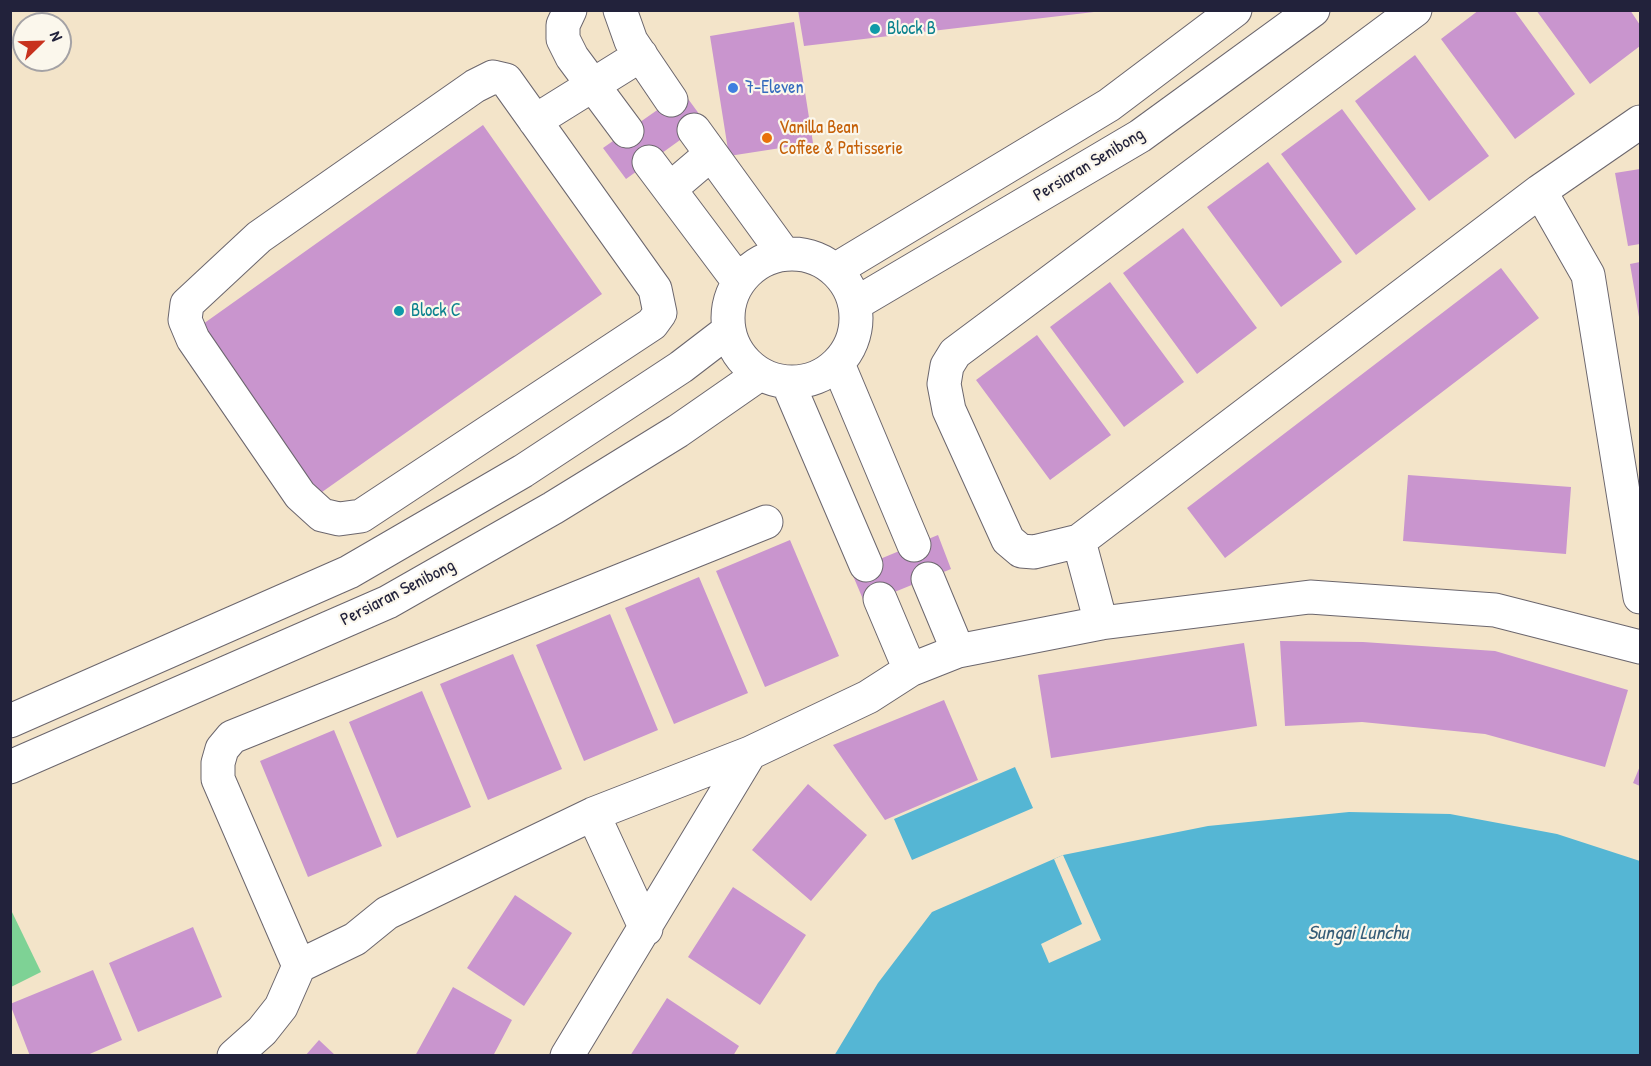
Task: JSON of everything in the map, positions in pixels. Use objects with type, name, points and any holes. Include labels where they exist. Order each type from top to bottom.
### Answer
[{"type":"street","points":[[570,10],[563,25],[563,39],[572,57],[627,131]]},
{"type":"street","points":[[620,10],[631,41],[671,100]]},
{"type":"street","points":[[836,270],[1109,105],[1235,10]]},
{"type":"street","name":"Persiaran Senibong","points":[[855,304],[1140,136],[1312,10]]},
{"type":"street","points":[[1415,10],[955,353],[947,366],[945,397],[1008,540],[1022,551],[1034,552],[1080,541],[1540,191],[1641,122]]},
{"type":"street","points":[[535,121],[641,55]]},
{"type":"street","points":[[493,77],[506,80],[535,121],[655,288],[660,313],[652,324],[361,516],[339,519],[321,516],[300,495],[193,339],[185,321],[187,304],[259,237],[475,86],[493,77]]},
{"type":"street","points":[[670,189],[703,142],[784,254]]},
{"type":"street","points":[[649,162],[739,282]]},
{"type":"street","points":[[1540,191],[1588,275],[1641,597]]},
{"type":"street","points":[[799,253],[819,259],[836,270],[844,280],[855,304],[856,326],[850,346],[838,364],[824,375],[806,381],[774,378],[749,367],[736,350],[728,331],[728,309],[739,282],[760,261],[784,254],[799,253]]},
{"type":"street","points":[[10,721],[349,572],[523,471],[681,367],[728,331]]},
{"type":"street","points":[[838,364],[914,545]]},
{"type":"street","points":[[774,378],[846,518],[866,565]]},
{"type":"street","name":"Persiaran Senibong","points":[[10,767],[388,602],[553,508],[678,431],[774,378]]},
{"type":"street","points":[[846,518],[894,498]]},
{"type":"street","points":[[299,966],[218,779],[218,763],[222,749],[232,737],[766,522]]},
{"type":"street","points":[[1080,541],[1101,623]]},
{"type":"street","points":[[928,579],[958,651]]},
{"type":"street","points":[[234,1056],[262,1031],[281,1007],[299,966],[355,939],[387,913],[593,814],[750,753],[868,697],[910,670],[958,651],[1101,623],[1310,597],[1356,598],[1495,610],[1641,647]]},
{"type":"street","points":[[880,599],[910,670]]},
{"type":"street","points":[[567,1056],[646,929],[750,753]]},
{"type":"street","points":[[593,814],[646,929]]},
{"type":"green space","points":[[11,910],[41,972],[10,987]]},
{"type":"water","points":[[1015,767],[1033,808],[912,860],[894,819]]},
{"type":"water","name":"Sungai Lunchu","points":[[1349,812],[1450,814],[1557,834],[1640,861],[1640,1055],[834,1056],[878,983],[932,912],[1063,855],[1208,826]]},
{"type":"pier","points":[[1063,855],[1101,940],[1049,963],[1041,944],[1082,924],[1054,859]]},
{"type":"building","name":"Block B","points":[[798,10],[1094,10],[1094,12],[804,46]]},
{"type":"building","points":[[1479,10],[1514,10],[1575,94],[1515,139],[1441,39]]},
{"type":"building","points":[[1536,10],[1630,10],[1640,25],[1640,46],[1590,84]]},
{"type":"building","points":[[794,22],[813,143],[729,156],[710,36]]},
{"type":"building","points":[[1415,55],[1489,156],[1429,201],[1355,101]]},
{"type":"building","points":[[683,92],[705,122],[626,179],[603,148]]},
{"type":"building","points":[[1342,109],[1416,209],[1356,255],[1281,154]]},
{"type":"building","name":"Block C","points":[[483,125],[602,294],[315,497],[196,329]]},
{"type":"building","points":[[1268,162],[1342,262],[1281,307],[1207,207]]},
{"type":"building","points":[[1640,169],[1640,244],[1628,246],[1615,173]]},
{"type":"building","points":[[1183,228],[1257,328],[1197,374],[1123,273]]},
{"type":"building","points":[[1640,262],[1640,317],[1639,317],[1630,264]]},
{"type":"building","points":[[1501,268],[1539,318],[1225,558],[1187,508]]},
{"type":"building","points":[[1110,282],[1184,382],[1124,427],[1050,327]]},
{"type":"building","points":[[1037,335],[1111,435],[1050,480],[976,380]]},
{"type":"building","points":[[1408,475],[1571,487],[1566,554],[1403,541]]},
{"type":"building","points":[[938,535],[951,569],[865,604],[851,571]]},
{"type":"building","points":[[790,540],[839,656],[765,687],[716,571]]},
{"type":"building","points":[[699,577],[748,693],[674,724],[625,608]]},
{"type":"building","points":[[610,614],[658,730],[584,761],[536,645]]},
{"type":"building","points":[[1280,641],[1363,642],[1495,651],[1628,690],[1605,767],[1485,734],[1362,722],[1285,726]]},
{"type":"building","points":[[1244,643],[1257,726],[1051,758],[1038,675]]},
{"type":"building","points":[[513,654],[562,769],[488,800],[440,684]]},
{"type":"building","points":[[422,691],[471,807],[397,838],[349,722]]},
{"type":"building","points":[[944,700],[978,780],[885,820],[833,745]]},
{"type":"building","points":[[334,730],[382,846],[308,877],[260,761]]},
{"type":"building","points":[[1640,766],[1640,786],[1633,783]]},
{"type":"building","points":[[808,784],[867,835],[811,901],[752,850]]},
{"type":"building","points":[[733,887],[806,935],[760,1005],[688,957]]},
{"type":"building","points":[[515,895],[572,933],[524,1006],[467,968]]},
{"type":"building","points":[[193,927],[222,997],[138,1032],[109,963]]},
{"type":"building","points":[[93,970],[122,1040],[85,1056],[30,1056],[10,1004]]},
{"type":"building","points":[[453,987],[512,1020],[493,1056],[415,1056]]},
{"type":"building","points":[[667,998],[739,1046],[733,1056],[630,1056]]},
{"type":"building","points":[[319,1040],[336,1056],[305,1056]]},
{"type":"place","name":"Block B","points":[[875,29]]},
{"type":"place","name":"7-Eleven","points":[[733,88]]},
{"type":"place","name":"Vanilla Bean Coffee & Patisserie","points":[[767,138]]},
{"type":"place","name":"Block C","points":[[399,311]]}]
